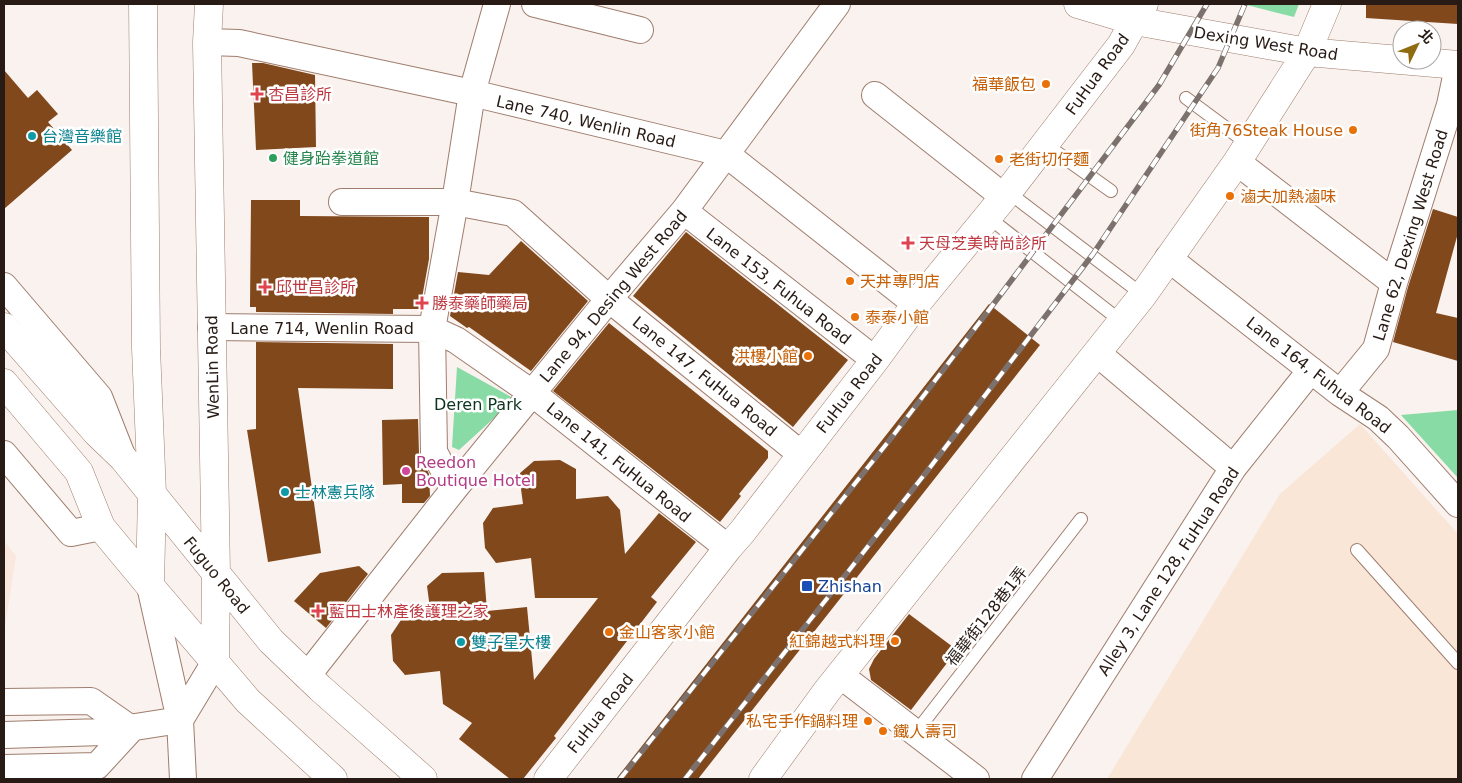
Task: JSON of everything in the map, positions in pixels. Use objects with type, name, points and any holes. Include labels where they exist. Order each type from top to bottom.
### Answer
[{"type":"street","points":[[143,4],[146,348],[152,494],[150,586],[180,720],[184,779]]},
{"type":"street","name":"WenLin Road","points":[[209,4],[211,327],[216,574],[215,662]]},
{"type":"street","points":[[454,489],[434,452],[432,329],[472,93],[497,4]]},
{"type":"street","points":[[535,4],[640,30]]},
{"type":"street","name":"Lane 94, Desing West Road","points":[[307,676],[454,489],[609,299],[684,211],[837,4]]},
{"type":"street","name":"Dexing West Road","points":[[1078,4],[1140,12],[1307,52],[1458,66]]},
{"type":"street","points":[[763,779],[840,675],[1142,295],[1243,153],[1307,52],[1327,4]]},
{"type":"street","name":"FuHua Road","points":[[548,779],[742,532],[916,304],[1045,144],[1121,45],[1140,12]]},
{"type":"street","name":"Lane 740, Wenlin Road","points":[[208,42],[239,43],[472,93],[726,154],[916,304]]},
{"type":"street","name":"Lane 62, Dexing West Road","points":[[1340,393],[1376,349],[1394,283],[1450,105],[1458,66]]},
{"type":"street","points":[[875,95],[1000,202]]},
{"type":"street","points":[[1243,153],[1394,283]]},
{"type":"street","name":"Lane 147, FuHua Road","points":[[342,202],[455,202],[513,212],[609,299],[801,454]]},
{"type":"street","name":"Lane 153, Fuhua Road","points":[[684,211],[875,360]]},
{"type":"street","name":"Lane 164, Fuhua Road","points":[[1168,258],[1340,393],[1378,418],[1398,437],[1458,504]]},
{"type":"street","points":[[4,286],[99,397],[123,458]]},
{"type":"street","name":"Fuguo Road","points":[[4,327],[97,433],[123,458],[271,641],[307,676],[422,779]]},
{"type":"street","name":"Lane 714, Wenlin Road","points":[[211,327],[432,329]]},
{"type":"street","name":"Lane 141, FuHua Road","points":[[432,329],[456,340],[532,393],[728,548]]},
{"type":"street","points":[[1097,354],[1234,468]]},
{"type":"street","name":"Alley 3, Lane 128, FuHua Road","points":[[1035,779],[1234,468],[1311,370]]},
{"type":"street","points":[[4,383],[79,472],[102,527],[150,586],[248,701],[332,779]]},
{"type":"street","points":[[4,454],[71,533],[102,527]]},
{"type":"street","points":[[4,735],[130,729],[180,720],[215,662]]},
{"type":"street","points":[[840,675],[976,779]]},
{"type":"street","points":[[4,702],[91,701],[130,729]]},
{"type":"street","points":[[4,768],[97,766],[130,729]]},
{"type":"lane","points":[[1186,98],[1243,153]]},
{"type":"lane","points":[[1045,144],[1111,191]]},
{"type":"lane","points":[[1000,202],[1142,295]]},
{"type":"lane","points":[[1000,202],[1122,322]]},
{"type":"lane","name":"福華街128巷1弄","points":[[916,732],[1081,519]]},
{"type":"lane","points":[[1357,550],[1458,663]]},
{"type":"shaded area","points":[[1360,424],[1458,534],[1458,779],[1107,779],[1280,494]]},
{"type":"shaded area","points":[[4,541],[16,556],[4,634]]},
{"type":"green space","points":[[1243,4],[1299,4],[1294,17]]},
{"type":"green space","name":"Deren Park","points":[[457,367],[515,399],[459,450],[452,447]]},
{"type":"green space","points":[[1458,410],[1458,478],[1401,415]]},
{"type":"building","points":[[1366,4],[1458,4],[1458,24],[1442,23],[1442,20],[1366,18]]},
{"type":"building","points":[[252,63],[263,63],[315,75],[316,147],[256,150]]},
{"type":"building","name":"台灣音樂館","points":[[4,70],[28,98],[37,90],[58,114],[48,122],[72,150],[4,209]]},
{"type":"building","points":[[251,200],[300,200],[300,216],[429,217],[429,259],[420,309],[393,309],[393,314],[256,312],[256,307],[250,307]]},
{"type":"building","points":[[1433,209],[1458,217],[1458,233],[1436,313],[1458,318],[1458,361],[1393,342]]},
{"type":"building","points":[[686,232],[848,360],[793,427],[633,296]]},
{"type":"building","points":[[521,241],[588,301],[531,371],[469,327],[467,328],[450,316],[458,272],[489,275]]},
{"type":"building","points":[[989,304],[1040,345],[698,779],[616,779]]},
{"type":"building","points":[[609,323],[768,451],[768,458],[739,494],[741,496],[720,522],[553,391]]},
{"type":"building","points":[[256,342],[393,344],[393,389],[298,388],[321,553],[268,562],[247,430],[256,429]]},
{"type":"building","name":"Reedon Boutique Hotel","points":[[418,419],[419,453],[429,474],[430,496],[424,503],[402,503],[402,484],[383,485],[382,420]]},
{"type":"building","points":[[560,460],[576,469],[576,499],[608,496],[620,510],[625,554],[659,513],[696,542],[651,597],[657,602],[554,736],[556,738],[523,779],[510,779],[459,739],[472,723],[443,704],[440,671],[405,675],[393,661],[391,635],[401,620],[431,616],[427,586],[442,573],[484,572],[487,611],[527,607],[534,680],[598,598],[535,598],[531,558],[496,563],[485,548],[483,523],[493,508],[523,504],[519,474],[534,461]]},
{"type":"building","points":[[359,566],[368,574],[326,628],[294,601],[320,573]]},
{"type":"building","points":[[909,614],[957,650],[911,710],[871,680],[869,669],[874,659]]},
{"type":"railway","points":[[620,779],[892,437],[992,306],[1159,85],[1207,4]]},
{"type":"railway","points":[[685,779],[928,470],[1093,254],[1218,68],[1245,4]]},
{"type":"place","name":"福華飯包","points":[[1046,84]]},
{"type":"place","name":"杏昌診所","points":[[257,94]]},
{"type":"place","name":"街角76Steak House","points":[[1353,130]]},
{"type":"place","name":"台灣音樂館","points":[[32,136]]},
{"type":"place","name":"健身跆拳道館","points":[[273,158]]},
{"type":"place","name":"老街切仔麵","points":[[999,159]]},
{"type":"place","name":"滷夫加熱滷味","points":[[1230,196]]},
{"type":"place","name":"天母芝美時尚診所","points":[[908,243]]},
{"type":"place","name":"天丼專門店","points":[[850,281]]},
{"type":"place","name":"邱世昌診所","points":[[265,287]]},
{"type":"place","name":"勝泰藥師藥局","points":[[422,303]]},
{"type":"place","name":"泰泰小館","points":[[855,317]]},
{"type":"place","name":"洪樓小館","points":[[808,356]]},
{"type":"place","name":"Reedon Boutique Hotel","points":[[406,471]]},
{"type":"place","name":"士林憲兵隊","points":[[285,492]]},
{"type":"place","name":"Zhishan","points":[[807,586]]},
{"type":"place","name":"藍田士林產後護理之家","points":[[318,611]]},
{"type":"place","name":"金山客家小館","points":[[609,632]]},
{"type":"place","name":"紅錦越式料理","points":[[895,641]]},
{"type":"place","name":"雙子星大樓","points":[[461,642]]},
{"type":"place","name":"私宅手作鍋料理","points":[[868,721]]},
{"type":"place","name":"鐵人壽司","points":[[883,731]]}]
